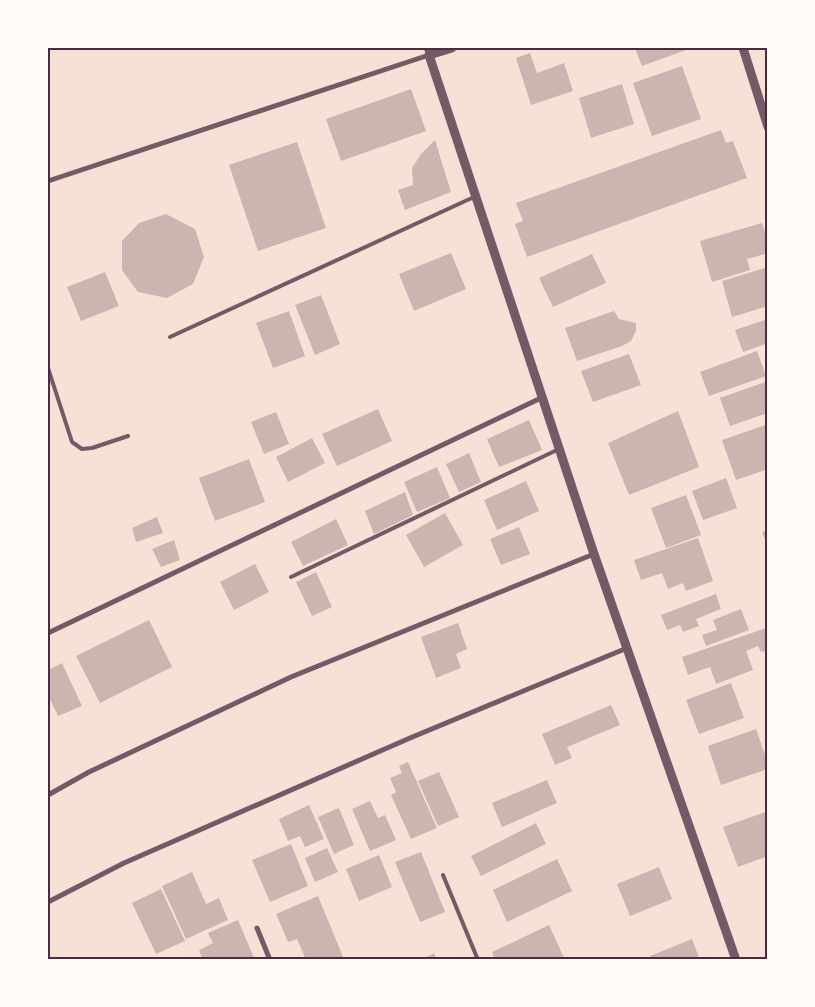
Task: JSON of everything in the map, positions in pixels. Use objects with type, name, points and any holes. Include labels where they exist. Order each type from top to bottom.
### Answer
[{"type":"street","points":[[48,181],[428,51],[452,48]]},
{"type":"street","points":[[743,48],[768,127]]},
{"type":"street","points":[[428,51],[594,554],[736,960]]},
{"type":"street","points":[[48,633],[543,397]]},
{"type":"street","points":[[48,795],[89,772],[291,677],[594,554]]},
{"type":"street","points":[[48,902],[124,862],[410,738],[628,648]]},
{"type":"street","points":[[257,928],[270,960]]},
{"type":"lane","points":[[170,337],[476,196]]},
{"type":"lane","points":[[48,368],[72,442],[82,449],[92,448],[128,436]]},
{"type":"lane","points":[[291,577],[560,448]]},
{"type":"lane","points":[[443,875],[478,960]]},
{"type":"building","points":[[635,48],[686,48],[686,50],[642,66]]},
{"type":"building","points":[[530,53],[537,73],[564,63],[573,91],[531,105],[516,58]]},
{"type":"building","points":[[682,66],[701,119],[652,136],[633,83]]},
{"type":"building","points":[[622,84],[634,124],[591,138],[579,98]]},
{"type":"building","points":[[411,89],[426,131],[341,161],[326,119]]},
{"type":"building","points":[[721,130],[726,143],[733,141],[747,178],[527,257],[515,224],[523,221],[516,203]]},
{"type":"building","points":[[435,140],[451,192],[405,210],[398,190],[413,185],[412,168],[421,154]]},
{"type":"building","points":[[297,142],[326,228],[258,251],[229,165]]},
{"type":"building","points":[[166,214],[195,229],[204,257],[193,284],[167,298],[138,292],[122,270],[122,241],[139,223]]},
{"type":"building","points":[[762,223],[768,241],[768,253],[747,259],[750,270],[712,282],[700,241]]},
{"type":"building","points":[[451,253],[466,289],[414,311],[399,274]]},
{"type":"building","points":[[592,254],[606,283],[553,307],[539,278]]},
{"type":"building","points":[[768,267],[768,306],[732,317],[722,281]]},
{"type":"building","points":[[105,272],[119,306],[81,321],[67,287]]},
{"type":"building","points":[[321,295],[340,344],[315,355],[295,305]]},
{"type":"building","points":[[289,311],[305,356],[273,368],[256,323]]},
{"type":"building","points":[[614,311],[619,319],[636,323],[636,331],[631,341],[622,346],[577,361],[565,328]]},
{"type":"building","points":[[768,319],[768,343],[743,352],[735,330]]},
{"type":"building","points":[[757,351],[766,376],[709,396],[700,372]]},
{"type":"building","points":[[629,354],[641,385],[593,402],[581,371]]},
{"type":"building","points":[[768,381],[768,413],[730,426],[720,398]]},
{"type":"building","points":[[378,409],[392,441],[337,466],[322,434]]},
{"type":"building","points":[[678,411],[699,467],[629,495],[608,443]]},
{"type":"building","points":[[276,412],[289,444],[264,454],[251,422]]},
{"type":"building","points":[[529,420],[542,450],[499,467],[487,439]]},
{"type":"building","points":[[768,424],[768,469],[736,480],[722,440]]},
{"type":"building","points":[[312,438],[325,463],[288,482],[276,457]]},
{"type":"building","points":[[469,453],[481,482],[459,492],[446,464]]},
{"type":"building","points":[[249,459],[265,502],[215,521],[199,478]]},
{"type":"building","points":[[437,467],[450,498],[417,512],[404,482]]},
{"type":"building","points":[[726,478],[737,508],[703,520],[692,491]]},
{"type":"building","points":[[526,481],[539,511],[497,530],[484,500]]},
{"type":"building","points":[[405,492],[413,515],[374,534],[365,511]]},
{"type":"building","points":[[686,495],[701,535],[666,548],[651,508]]},
{"type":"building","points":[[445,513],[463,545],[424,567],[406,535]]},
{"type":"building","points":[[157,517],[163,533],[136,542],[132,528]]},
{"type":"building","points":[[336,519],[348,545],[303,566],[291,542]]},
{"type":"building","points":[[519,527],[530,554],[501,565],[490,539]]},
{"type":"building","points":[[768,530],[768,545],[767,545],[762,532]]},
{"type":"building","points":[[698,538],[713,581],[686,591],[683,583],[668,589],[662,573],[641,580],[634,560]]},
{"type":"building","points":[[174,540],[180,560],[161,567],[152,549]]},
{"type":"building","points":[[255,564],[269,592],[234,610],[220,582]]},
{"type":"building","points":[[316,572],[332,607],[312,616],[296,582]]},
{"type":"building","points":[[716,594],[721,609],[696,619],[699,626],[683,632],[680,625],[667,630],[661,615]]},
{"type":"building","points":[[741,609],[749,630],[706,646],[702,635],[717,630],[713,620]]},
{"type":"building","points":[[149,620],[172,667],[100,703],[76,656]]},
{"type":"building","points":[[458,623],[467,649],[456,654],[461,668],[436,678],[421,637]]},
{"type":"building","points":[[766,628],[768,632],[768,650],[761,652],[758,646],[746,651],[753,670],[716,684],[710,667],[688,675],[682,657]]},
{"type":"building","points":[[62,663],[82,706],[58,716],[48,695],[48,670]]},
{"type":"building","points":[[731,683],[744,718],[699,734],[686,700]]},
{"type":"building","points":[[611,705],[620,725],[567,747],[572,758],[555,765],[542,734]]},
{"type":"building","points":[[756,729],[768,763],[768,769],[721,785],[708,746]]},
{"type":"building","points":[[408,762],[437,828],[411,839],[391,795],[396,792],[390,778],[402,773],[399,766]]},
{"type":"building","points":[[439,772],[459,817],[438,826],[418,781]]},
{"type":"building","points":[[547,780],[557,803],[502,827],[492,803]]},
{"type":"building","points":[[370,801],[378,818],[385,815],[396,840],[370,851],[352,809]]},
{"type":"building","points":[[309,805],[324,839],[305,847],[300,836],[288,841],[279,819]]},
{"type":"building","points":[[339,808],[354,845],[334,854],[318,817]]},
{"type":"building","points":[[768,811],[768,856],[738,867],[723,827]]},
{"type":"building","points":[[536,823],[546,844],[481,876],[471,856]]},
{"type":"building","points":[[291,844],[308,886],[270,902],[252,860]]},
{"type":"building","points":[[327,848],[338,872],[315,882],[305,858]]},
{"type":"building","points":[[421,852],[445,912],[420,922],[395,862]]},
{"type":"building","points":[[379,855],[392,887],[359,901],[346,869]]},
{"type":"building","points":[[557,859],[572,891],[507,922],[493,890]]},
{"type":"building","points":[[659,867],[672,899],[630,916],[617,884]]},
{"type":"building","points":[[192,872],[206,904],[219,898],[228,920],[186,939],[162,886]]},
{"type":"building","points":[[161,889],[185,941],[156,954],[132,903]]},
{"type":"building","points":[[318,896],[343,957],[337,960],[306,960],[297,939],[288,942],[276,914]]},
{"type":"building","points":[[238,920],[255,960],[203,960],[199,950],[213,943],[208,933]]},
{"type":"building","points":[[549,925],[565,960],[495,960],[492,952]]},
{"type":"building","points":[[692,939],[700,960],[652,960],[650,956]]},
{"type":"building","points":[[434,953],[437,960],[421,960]]}]
